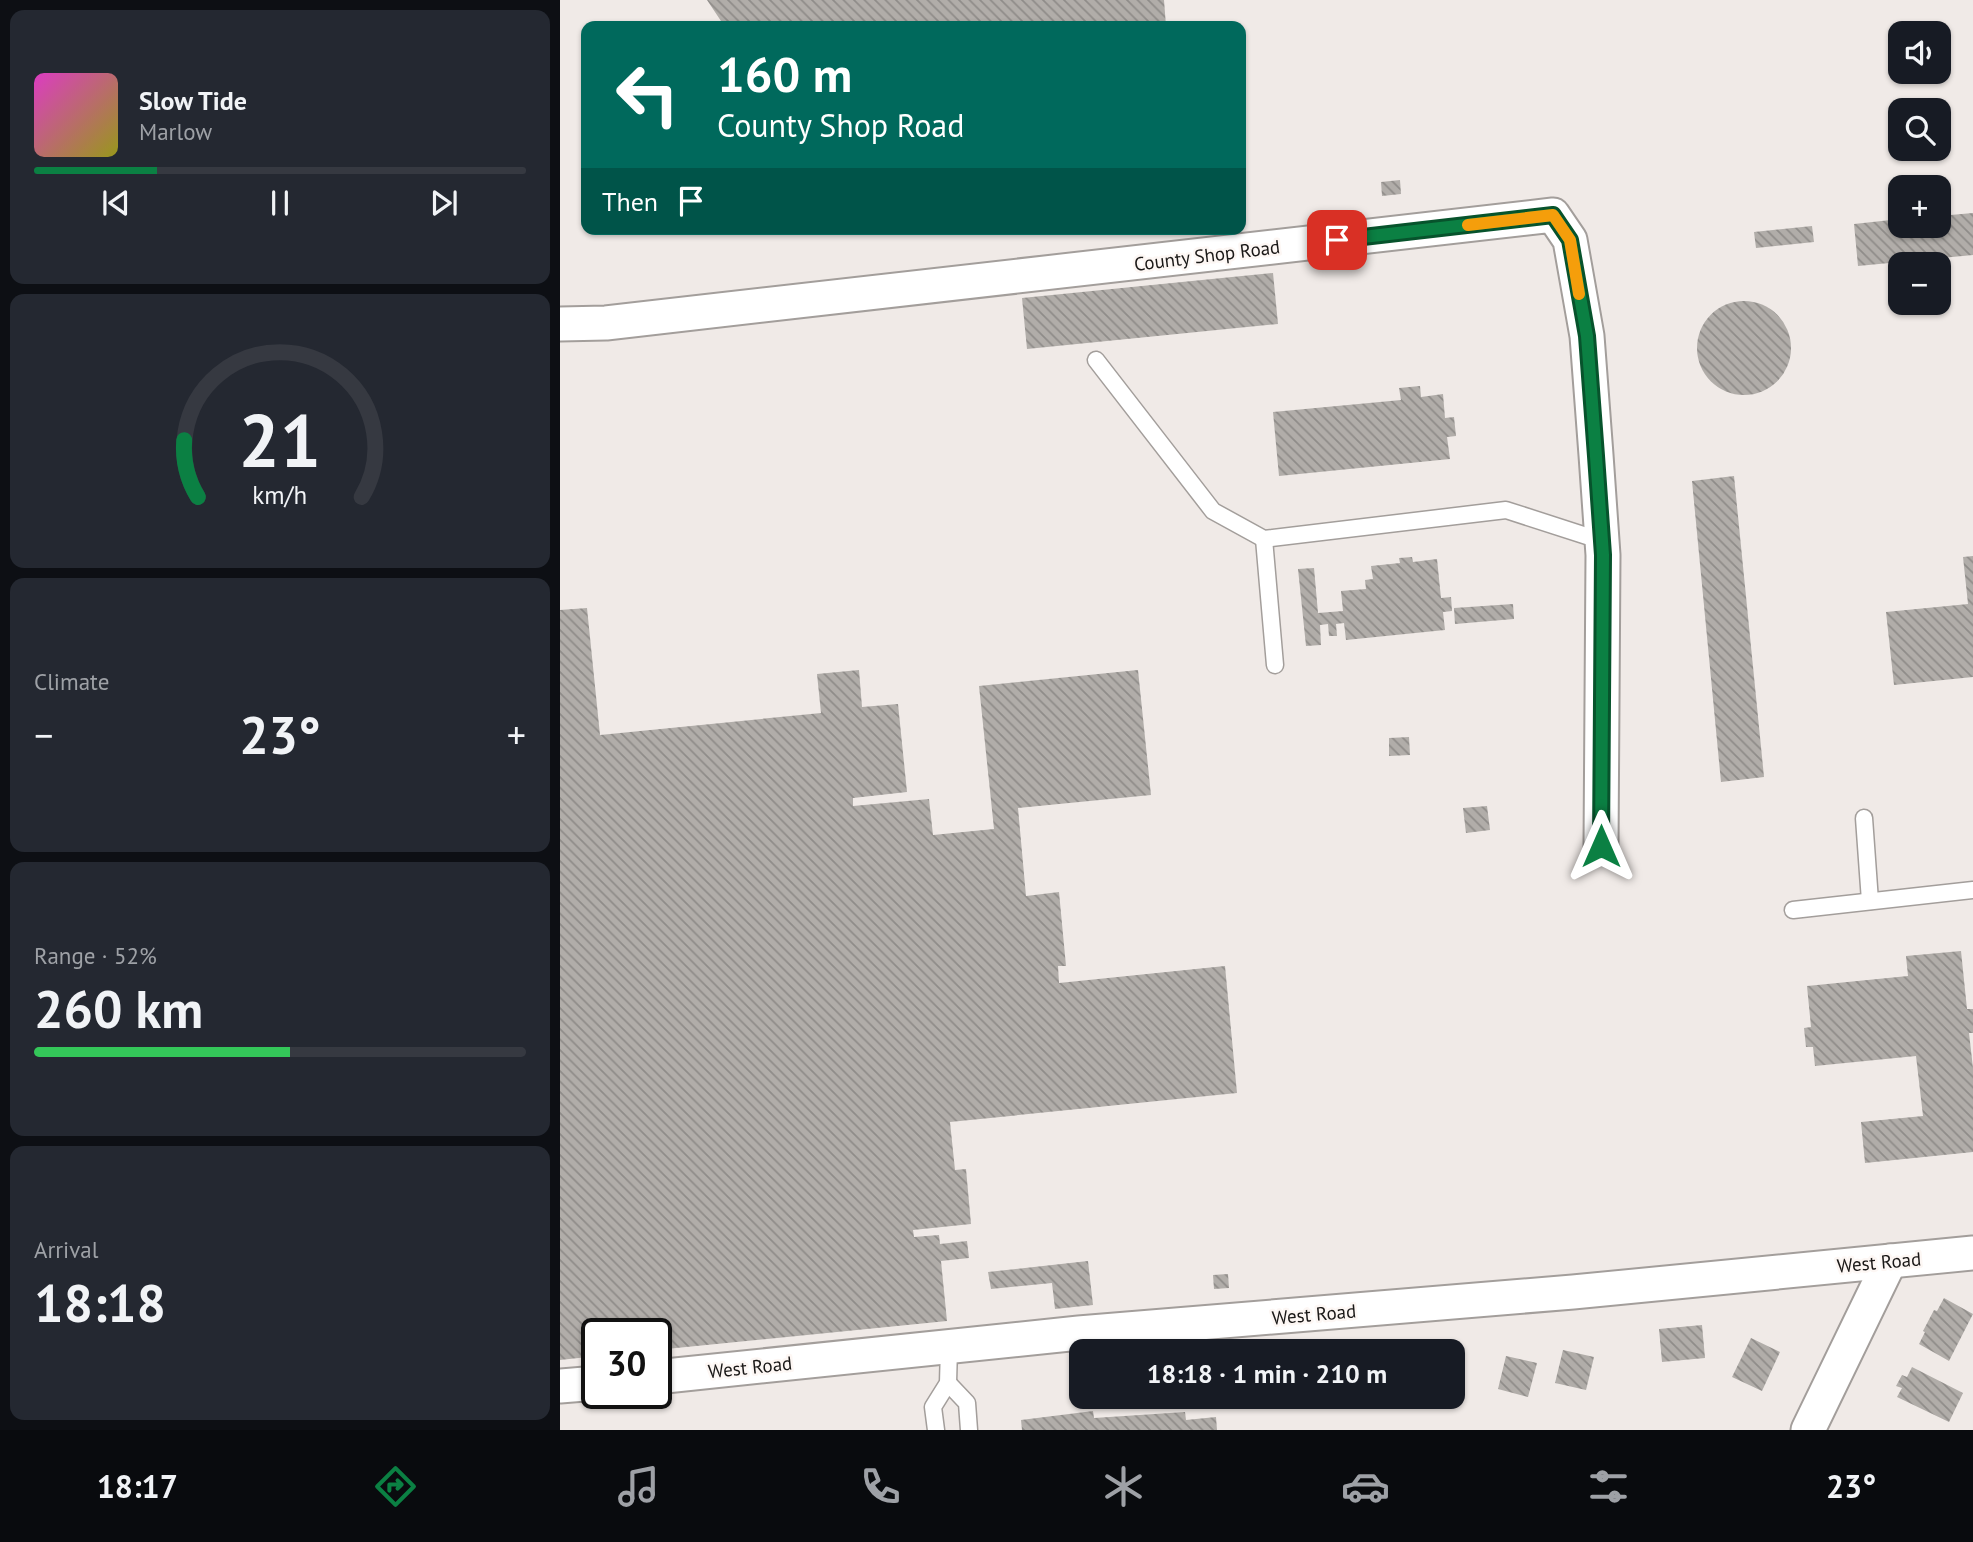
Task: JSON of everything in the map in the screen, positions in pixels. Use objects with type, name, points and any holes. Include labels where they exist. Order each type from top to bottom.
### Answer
[{"type":"street","name":"County Shop Road","points":[[560,324],[606,323],[1553,215],[1570,240],[1587,336],[1602,541],[1601,846]]},
{"type":"street","name":"West Road","points":[[672,1375],[949,1347],[1973,1253]]},
{"type":"street","points":[[1808,1430],[1890,1261]]},
{"type":"street","points":[[560,1387],[581,1385]]},
{"type":"lane","points":[[1096,360],[1213,511],[1264,539],[1506,510],[1602,541]]},
{"type":"lane","points":[[1264,539],[1275,664]]},
{"type":"lane","points":[[1864,818],[1870,901]]},
{"type":"lane","points":[[1793,910],[1973,890]]},
{"type":"lane","points":[[936,1430],[933,1407],[948,1382],[949,1347]]},
{"type":"lane","points":[[948,1382],[967,1403],[969,1430]]},
{"type":"building","points":[[707,0],[1164,0],[1166,21],[721,21]]},
{"type":"building","points":[[1400,180],[1401,194],[1382,196],[1381,182]]},
{"type":"building","points":[[1973,213],[1973,255],[1951,257],[1951,252],[1888,252],[1888,263],[1858,266],[1854,224],[1888,220],[1888,238],[1951,238],[1951,215]]},
{"type":"building","points":[[1812,226],[1814,242],[1756,248],[1754,232]]},
{"type":"building","points":[[1273,273],[1278,324],[1027,349],[1022,298]]},
{"type":"building","points":[[1744,301],[1762,305],[1777,315],[1787,330],[1791,348],[1787,366],[1777,381],[1762,391],[1744,395],[1726,391],[1711,381],[1701,366],[1697,348],[1701,330],[1711,315],[1726,305]]},
{"type":"building","points":[[1420,386],[1421,397],[1443,394],[1445,418],[1454,417],[1456,436],[1447,437],[1450,459],[1279,476],[1273,412],[1401,400],[1399,388]]},
{"type":"building","points":[[1734,476],[1764,777],[1721,782],[1692,481]]},
{"type":"building","points":[[1973,556],[1973,677],[1894,685],[1886,612],[1968,604],[1963,557]]},
{"type":"building","points":[[1412,557],[1413,562],[1437,559],[1441,598],[1451,597],[1452,611],[1443,612],[1445,630],[1346,640],[1344,623],[1336,624],[1337,636],[1329,636],[1328,624],[1320,625],[1321,645],[1306,646],[1298,569],[1314,568],[1318,613],[1343,611],[1341,591],[1366,589],[1365,580],[1373,579],[1371,566],[1400,563],[1399,558]]},
{"type":"building","points":[[1513,604],[1514,619],[1455,624],[1454,608]]},
{"type":"building","points":[[587,608],[600,735],[821,713],[817,674],[859,670],[862,707],[898,704],[907,792],[853,798],[853,806],[929,799],[933,835],[994,829],[979,686],[1138,670],[1151,795],[1018,808],[1026,896],[1059,892],[1066,966],[1058,966],[1059,983],[1225,966],[1237,1093],[950,1122],[955,1170],[966,1169],[971,1224],[913,1230],[914,1237],[939,1235],[940,1244],[967,1241],[969,1258],[941,1261],[947,1321],[672,1348],[672,1318],[581,1318],[581,1358],[560,1360],[560,610]]},
{"type":"building","points":[[1409,737],[1410,755],[1389,756],[1389,738]]},
{"type":"building","points":[[1487,806],[1490,830],[1466,833],[1463,808]]},
{"type":"building","points":[[1961,951],[1967,1009],[1973,1009],[1973,1033],[1969,1033],[1973,1068],[1973,1152],[1865,1163],[1861,1122],[1923,1116],[1916,1056],[1815,1066],[1813,1047],[1806,1047],[1804,1028],[1811,1027],[1807,986],[1908,976],[1906,956]]},
{"type":"building","points":[[1088,1261],[1093,1305],[1055,1309],[1052,1283],[991,1289],[988,1272]]},
{"type":"building","points":[[1228,1274],[1229,1288],[1214,1289],[1213,1275]]},
{"type":"building","points":[[1944,1298],[1973,1314],[1949,1361],[1919,1344],[1934,1310],[1937,1311]]},
{"type":"building","points":[[1702,1325],[1705,1358],[1662,1362],[1659,1329]]},
{"type":"building","points":[[1751,1338],[1780,1352],[1762,1391],[1732,1377]]},
{"type":"building","points":[[1563,1350],[1594,1357],[1586,1390],[1555,1383]]},
{"type":"building","points":[[1506,1356],[1537,1363],[1528,1397],[1498,1389]]},
{"type":"building","points":[[1912,1367],[1963,1393],[1949,1422],[1897,1397],[1902,1388],[1896,1386],[1902,1375],[1907,1377]]},
{"type":"building","points":[[1093,1411],[1094,1418],[1185,1412],[1186,1420],[1216,1417],[1217,1430],[1022,1430],[1021,1420]]},
{"type":"slow traffic","points":[[1468,225],[1553,215],[1570,240],[1579,294]]},
{"type":"route","points":[[1337,240],[1553,215],[1570,240],[1587,336],[1603,555],[1601,846]]}]
